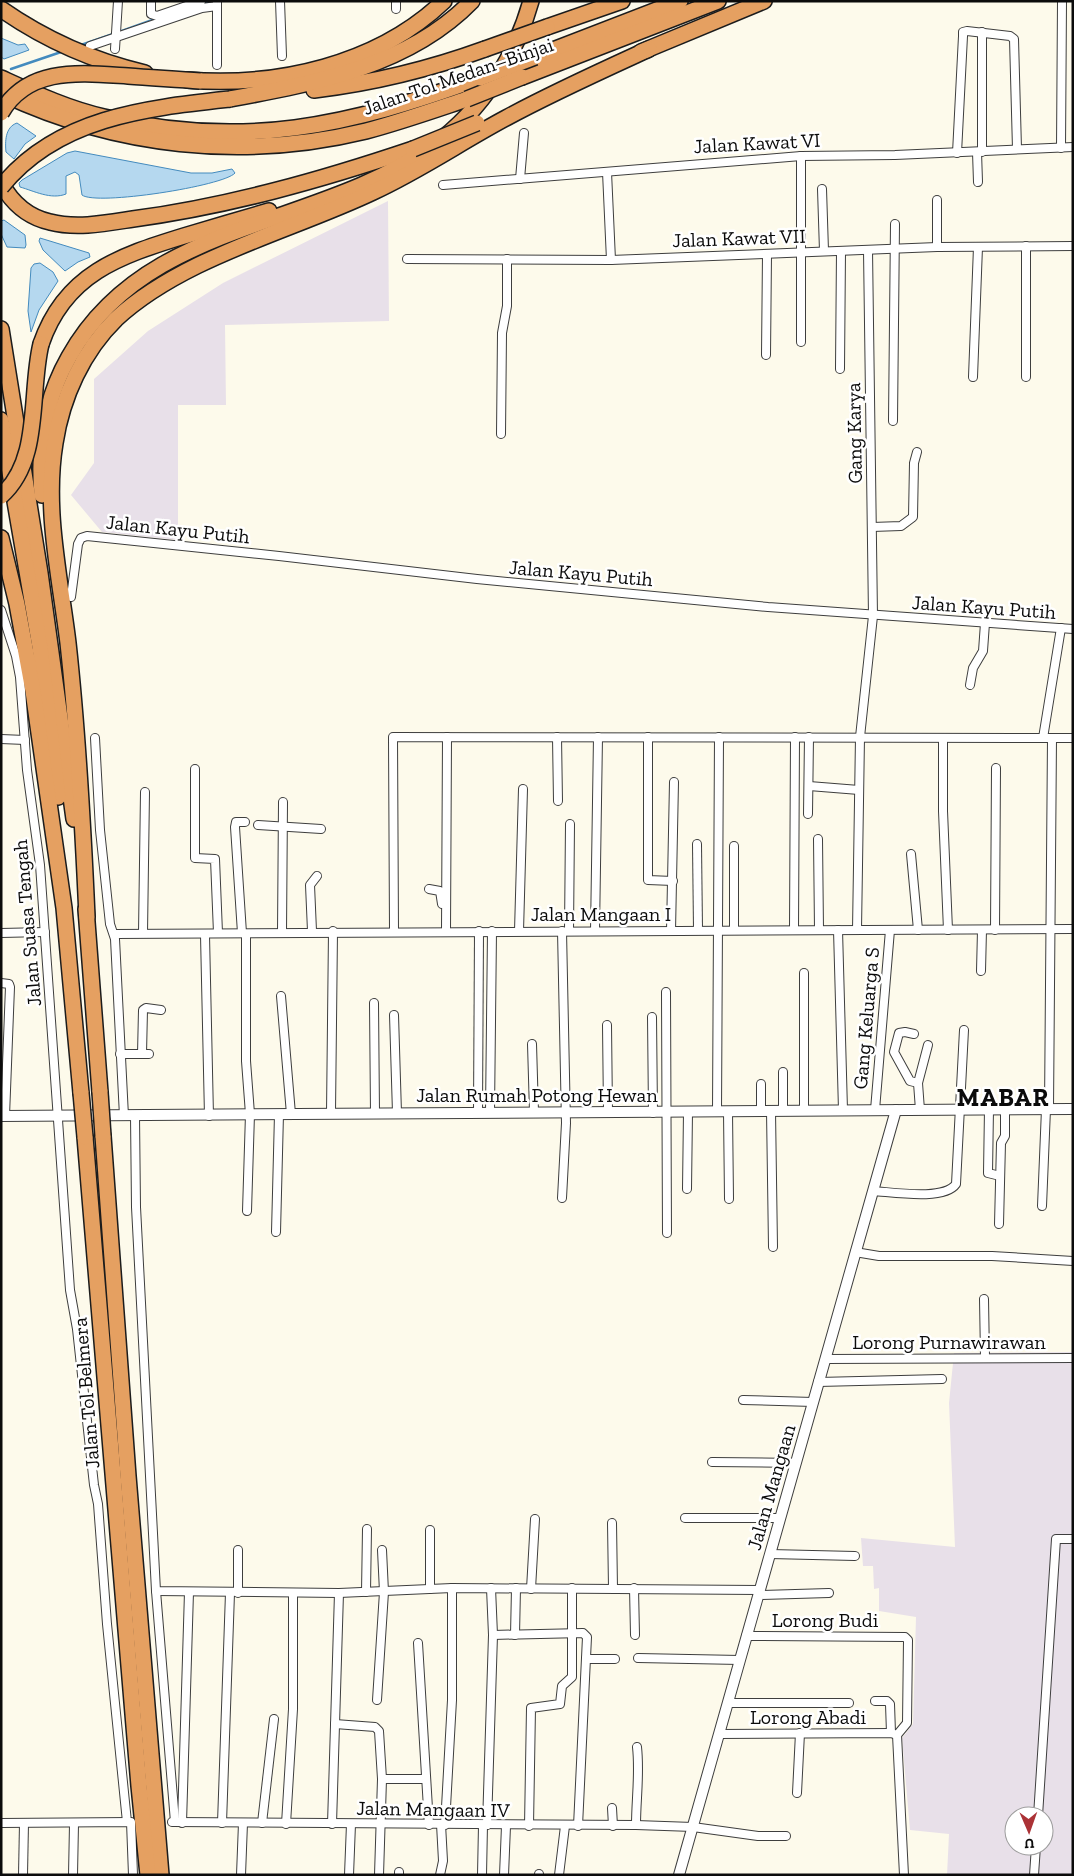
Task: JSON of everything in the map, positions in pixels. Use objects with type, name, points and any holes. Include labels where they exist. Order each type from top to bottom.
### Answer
[{"type":"highway","points":[[1,113],[10,100],[26,86],[57,74],[85,73],[226,81],[301,72],[357,56],[399,36],[444,1]]},
{"type":"highway","points":[[230,99],[313,82],[380,61],[433,35],[472,1]]},
{"type":"highway","points":[[1,496],[17,478],[27,455],[37,362],[47,327],[63,302],[96,271],[140,250],[355,184],[447,135],[492,87],[517,42],[531,1]]},
{"type":"highway","points":[[622,1],[440,64],[388,78],[319,89],[145,110],[87,126],[43,148],[18,168],[1,185],[19,207],[39,219],[72,225],[116,222],[198,209],[264,195],[413,154],[477,129],[649,48],[764,1]]},
{"type":"highway","name":"Jalan Tol Medan–Binjai","points":[[1,78],[38,94],[103,117],[182,130],[219,133],[286,130],[342,121],[404,105],[480,78],[680,1]]},
{"type":"highway","name":"Jalan Tol Medan–Binjai","points":[[1,93],[67,120],[98,130],[172,143],[236,147],[295,144],[334,138],[390,124],[467,99],[718,1]]},
{"type":"highway","points":[[1,9],[27,26],[67,47],[122,67],[163,77],[200,81]]},
{"type":"highway","points":[[87,917],[80,771],[54,531],[52,478],[59,421],[68,392],[81,366],[106,329],[128,309],[157,288],[217,258],[394,183],[477,129]]},
{"type":"highway","points":[[73,700],[46,529],[41,469],[43,438],[50,402],[75,346],[98,314],[112,300],[163,263],[201,246],[364,184],[413,154]]},
{"type":"highway","points":[[1,329],[56,676],[87,917]]},
{"type":"highway","points":[[1,420],[32,593],[48,713],[57,791],[64,908]]},
{"type":"highway","points":[[1,538],[17,604],[33,691],[64,908]]},
{"type":"highway","name":"Jalan Tol Belmera","points":[[64,908],[148,1875]]},
{"type":"highway","name":"Jalan Tol Belmera","points":[[87,917],[128,1486],[161,1875]]},
{"type":"street","points":[[115,49],[118,1]]},
{"type":"street","points":[[151,1],[151,14],[157,16],[201,1]]},
{"type":"street","points":[[280,1],[282,56]]},
{"type":"street","points":[[1061,148],[1062,1]]},
{"type":"street","points":[[90,46],[116,34],[217,4],[217,65]]},
{"type":"street","points":[[957,153],[962,36],[967,31],[1010,36],[1014,39],[1017,149]]},
{"type":"street","points":[[978,182],[982,32]]},
{"type":"street","points":[[520,179],[524,133]]},
{"type":"street","name":"Jalan Kawat VI","points":[[443,185],[801,156],[957,153],[1073,146]]},
{"type":"street","points":[[801,156],[801,342]]},
{"type":"street","points":[[607,172],[611,260]]},
{"type":"street","points":[[822,189],[824,251]]},
{"type":"street","points":[[937,200],[937,247]]},
{"type":"street","points":[[892,421],[895,224]]},
{"type":"street","points":[[1026,246],[1026,377]]},
{"type":"street","name":"Jalan Kawat VII","points":[[408,259],[611,260],[937,247],[1073,246]]},
{"type":"street","points":[[973,377],[978,247]]},
{"type":"street","name":"Gang Karya","points":[[857,930],[860,737],[873,616],[868,250]]},
{"type":"street","points":[[840,369],[841,251]]},
{"type":"street","points":[[766,355],[767,254]]},
{"type":"street","points":[[502,434],[502,333],[508,306],[507,260]]},
{"type":"street","points":[[872,527],[901,526],[913,517],[914,464],[917,452]]},
{"type":"street","name":"Jalan Kayu Putih","points":[[71,597],[78,544],[81,538],[87,536],[476,579],[873,616],[1073,629]]},
{"type":"street","name":"Jalan Suasa Tengah","points":[[1,610],[20,677],[25,740],[40,865],[56,1117],[70,1290],[77,1329],[94,1484],[98,1504],[108,1633],[133,1875]]},
{"type":"street","points":[[970,685],[973,668],[983,651],[985,623]]},
{"type":"street","points":[[1042,1206],[1047,1109],[1047,738],[1061,628]]},
{"type":"street","points":[[1,640],[11,640]]},
{"type":"street","points":[[394,931],[394,737],[1073,738]]},
{"type":"street","points":[[444,931],[447,737]]},
{"type":"street","points":[[557,737],[558,801]]},
{"type":"street","points":[[595,931],[598,737]]},
{"type":"street","points":[[648,737],[648,880],[673,881]]},
{"type":"street","points":[[719,737],[719,930],[722,1112],[729,1200]]},
{"type":"street","points":[[794,930],[795,737]]},
{"type":"street","points":[[808,814],[810,737]]},
{"type":"street","points":[[95,738],[100,830],[110,924],[115,934],[124,1116]]},
{"type":"street","points":[[943,738],[943,811],[948,930]]},
{"type":"street","points":[[1,739],[25,740]]},
{"type":"street","points":[[994,930],[996,768]]},
{"type":"street","points":[[194,769],[195,858],[215,859],[218,933]]},
{"type":"street","points":[[671,930],[674,782]]},
{"type":"street","points":[[520,931],[523,789]]},
{"type":"street","points":[[795,792],[809,789],[859,790]]},
{"type":"street","points":[[143,933],[145,792]]},
{"type":"street","points":[[282,932],[283,802]]},
{"type":"street","points":[[245,822],[236,822],[235,827],[244,933],[246,1061],[250,1114],[247,1211]]},
{"type":"street","points":[[562,1198],[565,1112],[566,931],[570,824]]},
{"type":"street","points":[[258,825],[321,829]]},
{"type":"street","points":[[818,839],[819,930]]},
{"type":"street","points":[[697,844],[698,930]]},
{"type":"street","points":[[734,846],[734,930]]},
{"type":"street","points":[[911,854],[918,930]]},
{"type":"street","points":[[312,932],[310,885],[317,876]]},
{"type":"street","points":[[429,889],[438,890],[442,893],[444,931]]},
{"type":"street","name":"Jalan Mangaan I","points":[[115,934],[205,935],[218,933],[333,931],[1073,929]]},
{"type":"street","points":[[838,930],[843,1110]]},
{"type":"street","name":"Gang Keluarga S","points":[[875,1110],[890,930]]},
{"type":"street","points":[[981,971],[982,930]]},
{"type":"street","points":[[331,1114],[333,931]]},
{"type":"street","points":[[478,1112],[479,931]]},
{"type":"street","points":[[490,1112],[492,931]]},
{"type":"street","points":[[1,933],[45,932]]},
{"type":"street","points":[[205,935],[209,1116]]},
{"type":"street","points":[[804,973],[804,1111]]},
{"type":"street","points":[[1,983],[8,984],[10,987],[3,1116]]},
{"type":"street","points":[[666,992],[667,1233]]},
{"type":"street","points":[[281,996],[291,1114]]},
{"type":"street","points":[[374,1003],[375,1113]]},
{"type":"street","points":[[120,1054],[146,1054],[143,1010],[146,1008],[161,1010]]},
{"type":"street","points":[[394,1015],[397,1113]]},
{"type":"street","points":[[652,1016],[653,1113]]},
{"type":"street","points":[[607,1024],[608,1112]]},
{"type":"street","points":[[873,1191],[930,1194],[954,1188],[958,1180],[964,1030]]},
{"type":"street","points":[[914,1034],[899,1033],[894,1052],[910,1081],[918,1083]]},
{"type":"street","points":[[532,1044],[534,1112]]},
{"type":"street","points":[[920,1110],[918,1083],[928,1045]]},
{"type":"street","points":[[653,1060],[667,1060]]},
{"type":"street","points":[[783,1072],[783,1111]]},
{"type":"street","points":[[761,1084],[766,1111],[773,1246]]},
{"type":"street","points":[[989,1109],[988,1173],[1000,1176]]},
{"type":"street","points":[[999,1224],[1001,1143],[1005,1136],[1005,1109]]},
{"type":"street","name":"Jalan Rumah Potong Hewan","points":[[3,1116],[1073,1109]]},
{"type":"street","name":"Jalan Mangaan","points":[[679,1875],[896,1110]]},
{"type":"street","points":[[687,1189],[688,1112]]},
{"type":"street","points":[[276,1232],[279,1114]]},
{"type":"street","points":[[135,1116],[136,1207],[156,1591],[176,1822]]},
{"type":"street","points":[[855,1252],[879,1256],[992,1256],[1073,1260]]},
{"type":"street","points":[[984,1299],[985,1357]]},
{"type":"street","name":"Lorong Purnawirawan","points":[[825,1359],[1073,1358]]},
{"type":"street","points":[[818,1382],[942,1379]]},
{"type":"street","points":[[743,1400],[813,1402]]},
{"type":"street","points":[[712,1462],[796,1463]]},
{"type":"street","points":[[685,1518],[780,1518]]},
{"type":"street","points":[[531,1589],[534,1520]]},
{"type":"street","points":[[612,1523],[613,1588]]},
{"type":"street","points":[[366,1592],[367,1529]]},
{"type":"street","points":[[430,1530],[430,1590]]},
{"type":"street","points":[[1039,1806],[1056,1539],[1073,1539]]},
{"type":"street","points":[[222,1823],[238,1550]]},
{"type":"street","points":[[377,1700],[384,1592],[382,1550]]},
{"type":"street","points":[[770,1554],[855,1556]]},
{"type":"street","points":[[156,1591],[339,1593],[452,1588],[634,1588],[828,1593]]},
{"type":"street","points":[[440,1875],[443,1861],[443,1825],[452,1700],[452,1588]]},
{"type":"street","points":[[482,1875],[493,1635],[491,1588]]},
{"type":"street","points":[[515,1635],[516,1588]]},
{"type":"street","points":[[572,1588],[572,1677]]},
{"type":"street","points":[[634,1588],[635,1635]]},
{"type":"street","points":[[176,1822],[189,1592]]},
{"type":"street","points":[[286,1824],[293,1709],[293,1592]]},
{"type":"street","points":[[332,1824],[339,1593]]},
{"type":"street","points":[[493,1635],[583,1633],[587,1637],[578,1826]]},
{"type":"street","name":"Lorong Budi","points":[[746,1636],[903,1636],[908,1640],[907,1723],[894,1734]]},
{"type":"street","points":[[418,1643],[429,1825]]},
{"type":"street","points":[[638,1658],[740,1660]]},
{"type":"street","points":[[529,1826],[531,1708],[560,1704],[562,1686],[586,1662],[615,1659]]},
{"type":"street","points":[[874,1702],[887,1701],[890,1704],[894,1734],[904,1875]]},
{"type":"street","points":[[728,1703],[849,1703]]},
{"type":"street","points":[[262,1823],[274,1719]]},
{"type":"street","points":[[335,1724],[378,1728],[382,1779],[379,1875]]},
{"type":"street","points":[[797,1793],[800,1733]]},
{"type":"street","name":"Lorong Abadi","points":[[719,1734],[894,1734]]},
{"type":"street","points":[[636,1826],[636,1792],[639,1785],[637,1747]]},
{"type":"street","points":[[382,1779],[426,1779]]},
{"type":"street","points":[[612,1808],[613,1826]]},
{"type":"street","points":[[1,1823],[74,1824],[129,1822]]},
{"type":"street","name":"Jalan Mangaan IV","points":[[176,1822],[692,1827],[758,1836],[786,1836]]},
{"type":"street","points":[[23,1875],[24,1823]]},
{"type":"street","points":[[241,1875],[243,1823]]},
{"type":"street","points":[[73,1875],[74,1824]]},
{"type":"street","points":[[349,1875],[351,1824]]},
{"type":"street","points":[[504,1875],[506,1826]]},
{"type":"street","points":[[559,1875],[565,1826]]},
{"type":"street","points":[[1034,1875],[1035,1856]]},
{"type":"shaded area","points":[[388,201],[389,321],[225,325],[226,405],[178,405],[178,540],[102,532],[71,495],[94,463],[94,379],[148,331],[223,283]]},
{"type":"shaded area","points":[[1073,1352],[1073,1875],[947,1875],[949,1834],[910,1830],[902,1738],[913,1724],[916,1617],[879,1611],[879,1588],[874,1589],[873,1566],[863,1566],[861,1538],[955,1547],[949,1403],[954,1353]]},
{"type":"water","points":[[1,38],[18,45],[25,44],[29,50],[4,59],[1,57]]},
{"type":"water","points":[[17,123],[36,136],[25,144],[14,159],[6,152],[6,139],[10,128]]},
{"type":"water","points":[[75,151],[191,173],[212,173],[232,169],[235,173],[226,178],[185,189],[110,198],[92,198],[82,195],[79,175],[75,172],[66,176],[66,194],[60,196],[43,194],[20,187],[19,183],[22,180],[67,153]]},
{"type":"water","points":[[4,220],[25,235],[25,248],[7,247],[1,234],[1,221]]},
{"type":"water","points":[[40,238],[89,253],[90,257],[78,262],[65,271],[43,250],[39,241]]},
{"type":"water","points":[[40,263],[53,272],[58,281],[39,310],[31,332],[28,311],[31,268],[34,264]]},
{"type":"waterway","points":[[201,4],[212,1]]},
{"type":"waterway","points":[[119,32],[158,18]]},
{"type":"waterway","points":[[81,45],[113,34]]},
{"type":"waterway","points":[[11,69],[64,51]]},
{"type":"district","name":"MABAR","points":[[1003,1097]]}]
